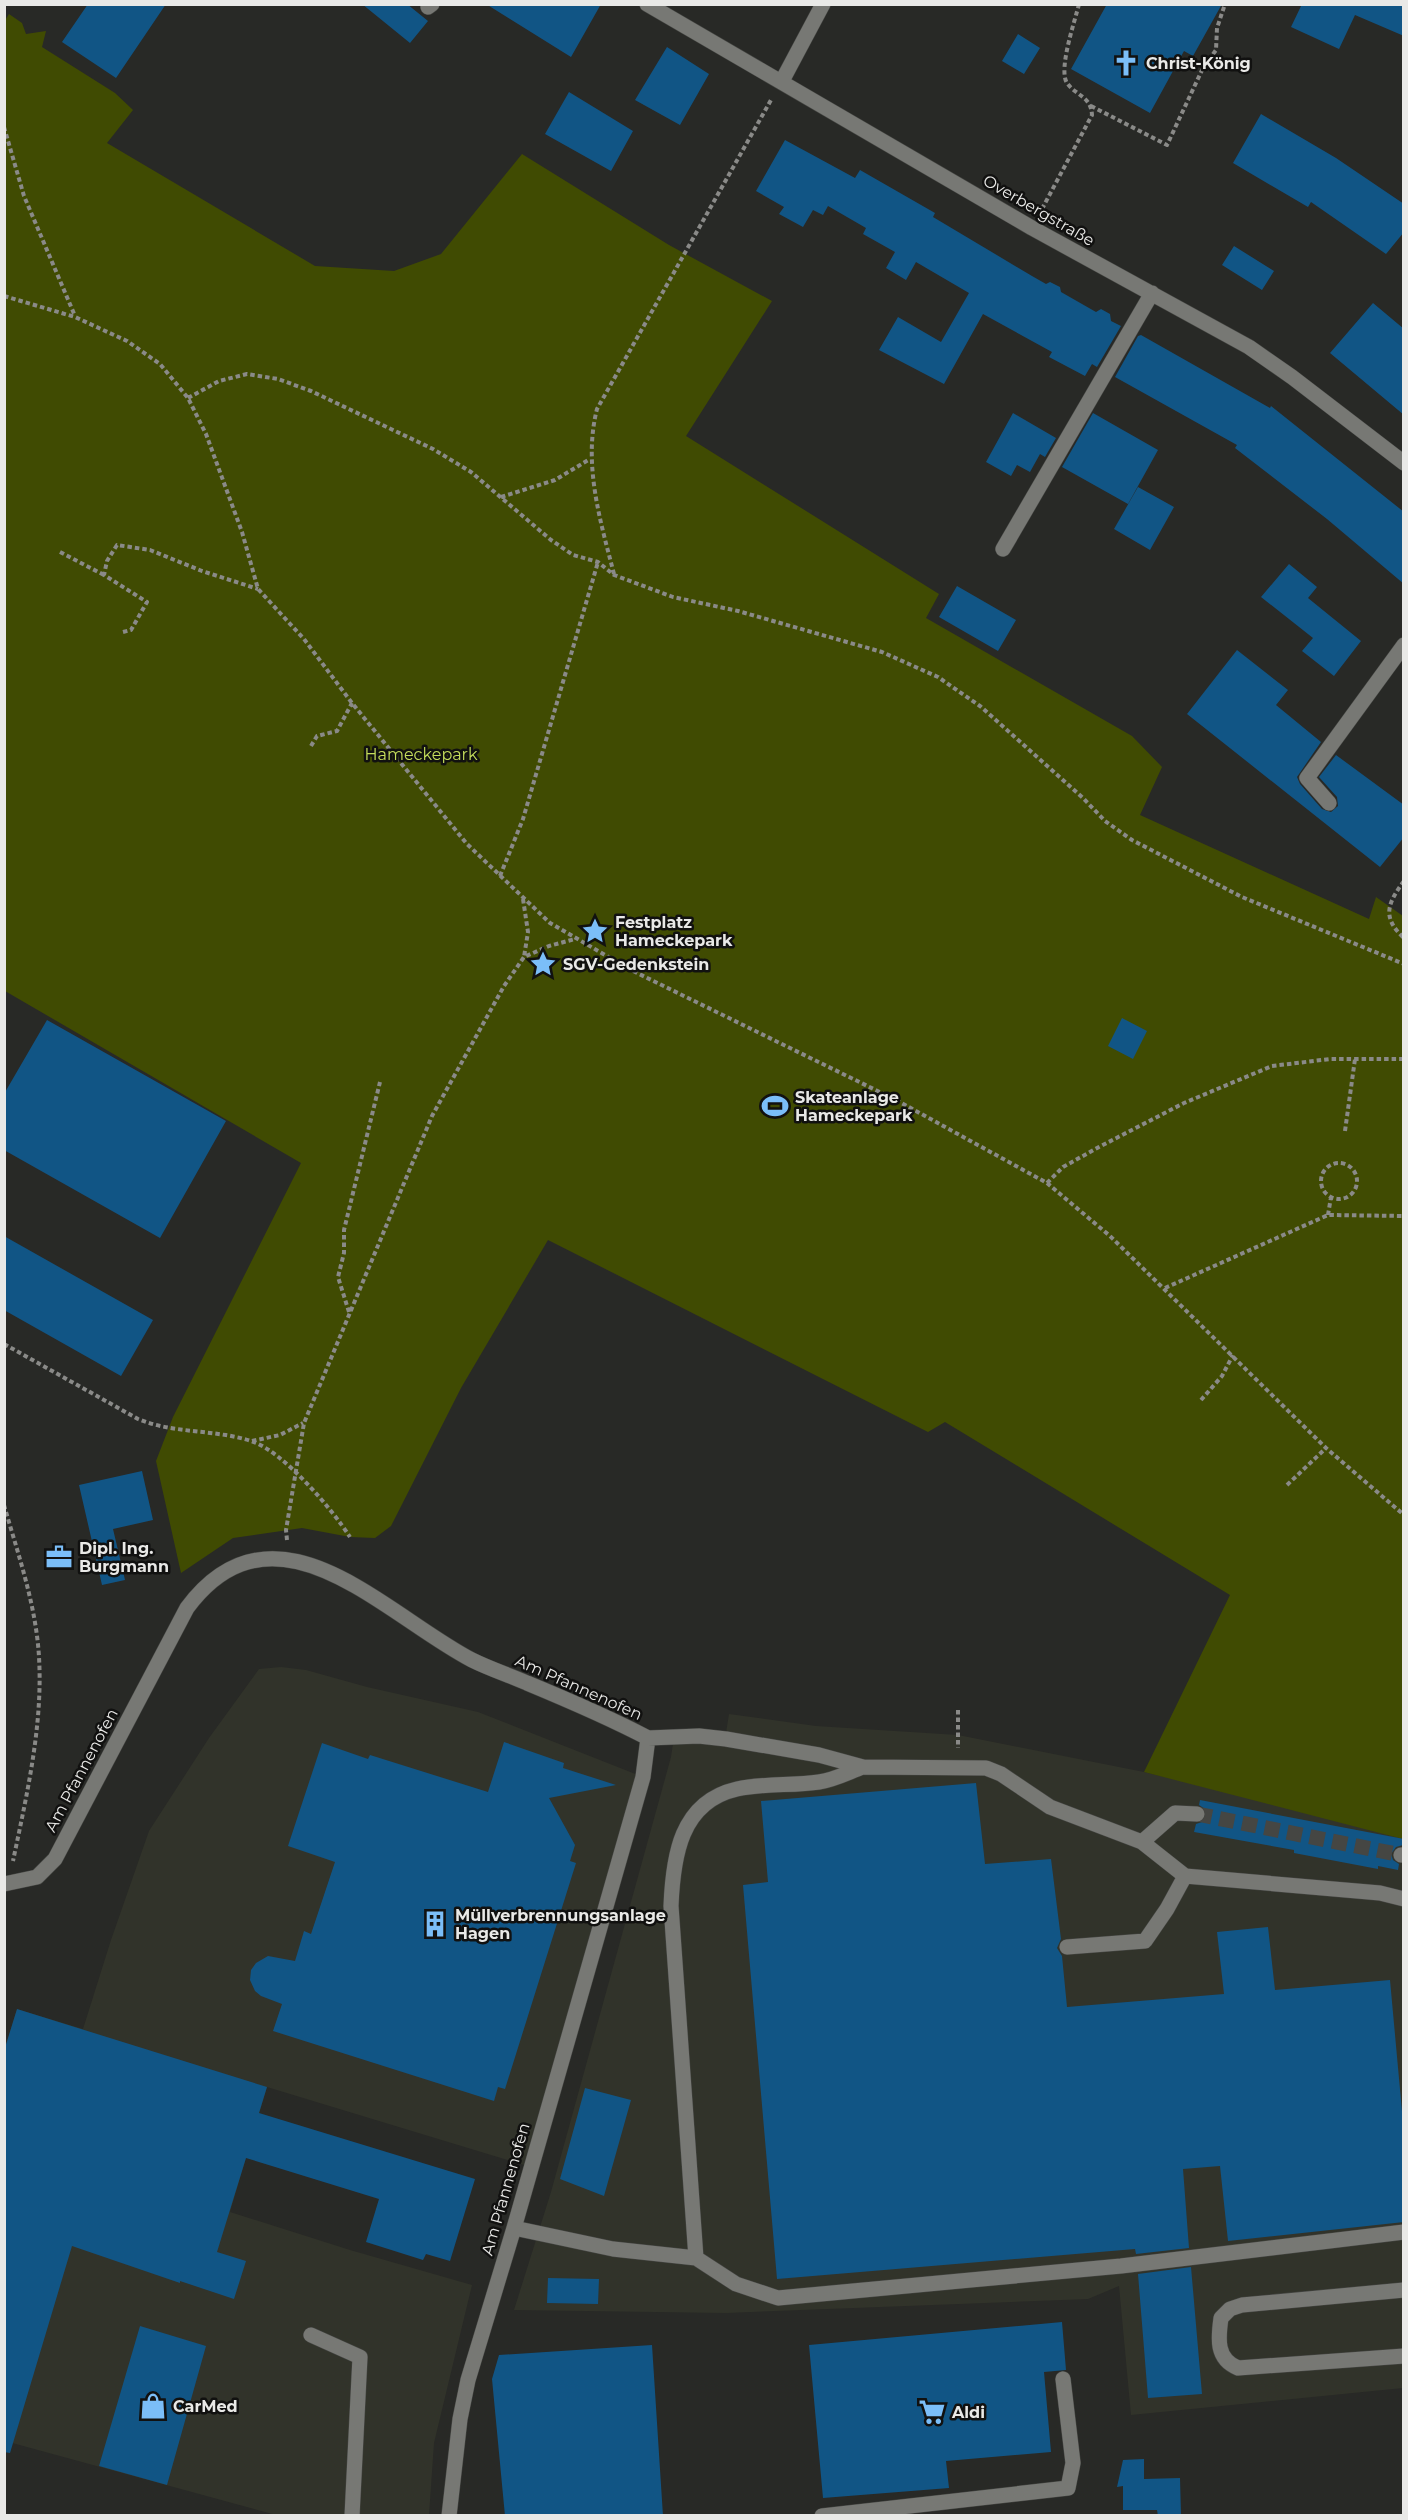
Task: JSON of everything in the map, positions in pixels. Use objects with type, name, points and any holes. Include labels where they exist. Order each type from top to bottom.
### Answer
[{"type":"street","name":"Overbergstraße","points":[[647,4],[1032,228],[1249,347],[1404,463]]},
{"type":"street","points":[[782,81],[823,4]]},
{"type":"street","points":[[1004,549],[1152,293]]},
{"type":"street","points":[[1329,803],[1307,778],[1404,645]]},
{"type":"street","name":"Am Pfannenofen","points":[[6,1884],[37,1878],[55,1859],[187,1608],[198,1594],[210,1582],[239,1566],[264,1560],[288,1559],[324,1569],[361,1587],[438,1641],[474,1661],[610,1718],[648,1738],[643,1777],[514,2228],[468,2380],[458,2430],[449,2516]]},
{"type":"street","points":[[648,1738],[699,1736],[726,1739],[819,1755],[863,1767],[986,1768],[1001,1774],[1050,1807],[1142,1842],[1185,1876],[1380,1893],[1404,1899]]},
{"type":"street","points":[[696,2258],[672,1906],[673,1871],[679,1845],[686,1825],[700,1809],[737,1789],[822,1782],[863,1767]]},
{"type":"street","points":[[1142,1842],[1175,1813],[1197,1814]]},
{"type":"street","points":[[1067,1947],[1144,1941],[1167,1909],[1185,1876]]},
{"type":"street","points":[[514,2228],[613,2249],[696,2258],[736,2284],[778,2298],[1121,2266],[1404,2232]]},
{"type":"street","points":[[1404,2290],[1242,2305],[1230,2309],[1221,2318],[1219,2340],[1221,2356],[1227,2364],[1238,2368],[1404,2356]]},
{"type":"street","points":[[311,2335],[360,2357],[352,2516]]},
{"type":"street","points":[[822,2516],[1068,2488],[1073,2463],[1063,2379]]},
{"type":"path","points":[[1032,228],[1092,115],[1087,100],[1066,82],[1064,70],[1079,4]]},
{"type":"path","points":[[1090,105],[1167,145],[1203,68],[1216,50],[1217,28],[1226,4]]},
{"type":"path","points":[[614,575],[602,529],[590,459],[591,434],[597,409],[782,81]]},
{"type":"path","points":[[4,127],[24,196],[75,317]]},
{"type":"path","points":[[4,296],[22,299],[75,317],[127,341],[160,364],[188,398],[210,445],[242,532],[258,589],[304,639],[352,703],[467,844],[550,923],[575,939],[713,1010],[896,1100],[1047,1183],[1110,1236],[1166,1288],[1326,1448],[1404,1515]]},
{"type":"path","points":[[188,398],[219,381],[247,374],[278,379],[311,391],[433,449],[471,472],[551,540],[573,555],[598,562],[614,575],[673,597],[738,611],[882,652],[938,677],[980,706],[1083,798],[1105,821],[1132,840],[1242,897],[1404,964]]},
{"type":"path","points":[[500,497],[555,480],[590,459]]},
{"type":"path","points":[[104,575],[107,561],[117,545],[150,550],[202,571],[258,589]]},
{"type":"path","points":[[60,552],[104,575],[147,602],[131,630],[123,632]]},
{"type":"path","points":[[500,876],[523,819],[598,562]]},
{"type":"path","points":[[310,746],[317,736],[337,731],[352,703]]},
{"type":"path","points":[[1404,881],[1391,900],[1389,913],[1390,924],[1404,938]]},
{"type":"path","points":[[288,1559],[286,1530],[304,1423],[432,1116],[504,986],[524,957],[528,932],[522,897]]},
{"type":"path","points":[[524,957],[549,946],[575,939]]},
{"type":"path","points":[[711,1016],[713,1010]]},
{"type":"path","points":[[1047,1183],[1063,1167],[1110,1141],[1184,1103],[1272,1066],[1330,1059],[1404,1059]]},
{"type":"path","points":[[1345,1131],[1355,1059]]},
{"type":"path","points":[[350,1313],[338,1278],[344,1254],[344,1230],[380,1082]]},
{"type":"path","points":[[1345,1164],[1354,1171],[1356,1186],[1348,1197],[1331,1197],[1324,1190],[1323,1174],[1330,1165],[1345,1164]]},
{"type":"path","points":[[1328,1215],[1331,1197]]},
{"type":"path","points":[[1166,1288],[1328,1215],[1404,1216]]},
{"type":"path","points":[[4,1344],[138,1419],[155,1426],[252,1442],[275,1455],[296,1474],[340,1522],[350,1537]]},
{"type":"path","points":[[1201,1400],[1222,1376],[1233,1355]]},
{"type":"path","points":[[252,1442],[280,1435],[304,1423]]},
{"type":"path","points":[[1287,1485],[1326,1448]]},
{"type":"path","points":[[4,1505],[30,1601],[39,1655],[40,1711],[6,1884]]},
{"type":"path","points":[[958,1710],[959,1750],[962,1751],[963,1767]]},
{"type":"shaded area","points":[[281,1667],[306,1670],[367,1687],[478,1712],[643,1777],[531,2167],[267,2087],[230,2212],[472,2285],[434,2443],[429,2515],[276,2515],[5,2441],[4,2051],[17,2009],[83,2029],[149,1831],[209,1738],[259,1669]]},
{"type":"shaded area","points":[[729,1714],[816,1726],[958,1735],[1144,1772],[1403,1833],[1403,2388],[1131,2415],[1119,2286],[1088,2299],[726,2313],[514,2310],[551,2192],[671,1757],[674,1737],[725,1739]]},
{"type":"green space","name":"Hameckepark","points":[[9,14],[22,23],[26,34],[46,31],[42,47],[115,93],[133,110],[107,143],[315,266],[394,271],[441,254],[522,154],[669,245],[772,301],[686,436],[939,594],[926,618],[1132,736],[1162,767],[1140,815],[1369,919],[1376,897],[1403,916],[1403,1839],[1144,1772],[1230,1595],[945,1422],[928,1432],[548,1240],[461,1388],[391,1526],[375,1538],[350,1537],[302,1528],[233,1538],[181,1573],[156,1461],[173,1417],[301,1163],[5,991],[4,22]]},
{"type":"building","points":[[88,4],[166,4],[116,78],[62,42]]},
{"type":"building","points":[[362,4],[407,4],[428,21],[410,43]]},
{"type":"building","points":[[486,4],[601,4],[571,57]]},
{"type":"building","name":"Christ-König","points":[[1107,4],[1222,4],[1193,56],[1184,51],[1150,113],[1071,69]]},
{"type":"building","points":[[1302,4],[1404,4],[1404,36],[1355,15],[1339,49],[1291,27]]},
{"type":"building","points":[[1018,34],[1040,48],[1024,74],[1002,61]]},
{"type":"building","points":[[667,47],[709,74],[680,125],[635,100]]},
{"type":"building","points":[[569,92],[633,131],[611,171],[545,134]]},
{"type":"building","points":[[1261,114],[1336,158],[1404,204],[1404,232],[1386,254],[1311,202],[1308,207],[1233,163]]},
{"type":"building","points":[[785,140],[855,178],[860,170],[935,213],[933,217],[1032,276],[1046,284],[1050,282],[1060,287],[1061,292],[1096,312],[1101,309],[1110,314],[1111,321],[1121,326],[1097,367],[1092,364],[1085,376],[1049,357],[1052,352],[983,314],[944,384],[879,350],[898,317],[941,342],[969,293],[916,262],[906,280],[886,268],[895,252],[863,234],[866,228],[828,206],[823,215],[813,210],[803,227],[779,214],[784,207],[756,191]]},
{"type":"building","points":[[1234,246],[1274,271],[1262,290],[1222,265]]},
{"type":"building","points":[[1373,303],[1404,329],[1404,415],[1330,353]]},
{"type":"building","points":[[1141,335],[1270,408],[1271,406],[1404,512],[1404,584],[1327,519],[1235,448],[1237,445],[1115,377],[1138,336]]},
{"type":"building","points":[[1013,413],[1056,438],[1045,457],[1040,454],[1030,472],[1017,465],[1011,476],[986,462]]},
{"type":"building","points":[[1093,413],[1158,450],[1128,504],[1062,467]]},
{"type":"building","points":[[1138,487],[1174,507],[1150,550],[1114,529]]},
{"type":"building","points":[[1289,564],[1317,587],[1308,598],[1361,641],[1334,676],[1302,651],[1313,638],[1261,597]]},
{"type":"building","points":[[957,586],[1016,620],[998,651],[939,617]]},
{"type":"building","points":[[1237,650],[1288,690],[1276,705],[1321,742],[1297,777],[1300,784],[1322,809],[1331,812],[1338,806],[1337,797],[1319,777],[1336,755],[1404,805],[1404,837],[1380,867],[1187,714]]},
{"type":"building","points":[[1122,1018],[1147,1031],[1133,1059],[1108,1046]]},
{"type":"building","points":[[47,1020],[226,1121],[160,1238],[4,1150],[4,1094]]},
{"type":"building","points":[[4,1236],[153,1320],[121,1376],[4,1310]]},
{"type":"building","points":[[142,1471],[153,1520],[113,1529],[125,1580],[102,1585],[79,1485]]},
{"type":"building","name":"Müllverbrennungsanlage Hagen","points":[[504,1742],[564,1763],[563,1768],[616,1785],[549,1798],[575,1845],[570,1861],[576,1863],[505,2089],[498,2087],[494,2101],[273,2031],[282,2004],[261,1996],[255,1991],[250,1980],[251,1970],[256,1963],[268,1956],[295,1961],[304,1931],[311,1934],[335,1862],[288,1846],[322,1743],[368,1759],[370,1755],[488,1792]]},
{"type":"building","points":[[976,1783],[985,1864],[1051,1859],[1061,1939],[1057,1948],[1062,1956],[1067,2007],[1224,1994],[1217,1932],[1268,1927],[1275,1990],[1390,1980],[1404,2133],[1404,2222],[1228,2241],[1220,2166],[1183,2169],[1189,2248],[1136,2254],[1135,2249],[777,2279],[743,1885],[768,1882],[761,1801]]},
{"type":"building","points":[[1200,1800],[1404,1839],[1403,1845],[1396,1847],[1391,1854],[1393,1860],[1399,1864],[1398,1870],[1378,1866],[1378,1869],[1294,1853],[1294,1850],[1194,1832],[1196,1824],[1202,1822],[1207,1815],[1205,1809],[1199,1805]]},
{"type":"building","points":[[17,2009],[267,2087],[259,2113],[475,2179],[450,2261],[426,2254],[423,2260],[366,2242],[379,2199],[246,2158],[217,2252],[246,2261],[234,2299],[72,2246],[10,2453],[4,2452],[4,2051]]},
{"type":"building","points":[[585,2088],[631,2100],[604,2196],[560,2179]]},
{"type":"building","points":[[1191,2267],[1202,2394],[1148,2398],[1138,2274]]},
{"type":"building","points":[[548,2278],[599,2279],[598,2304],[547,2303]]},
{"type":"building","name":"Aldi","points":[[1062,2322],[1066,2370],[1044,2372],[1051,2452],[946,2461],[949,2488],[823,2498],[809,2345]]},
{"type":"building","name":"CarMed","points":[[140,2326],[206,2346],[167,2485],[99,2466]]},
{"type":"building","points":[[652,2345],[663,2516],[505,2516],[492,2379],[499,2355]]},
{"type":"building","points":[[1144,2459],[1144,2479],[1180,2478],[1181,2516],[1158,2516],[1157,2510],[1123,2510],[1123,2486],[1117,2487],[1123,2460]]},
{"type":"tunnel","points":[[1197,1814],[1401,1855]]},
{"type":"place","name":"Christ-König","points":[[1126,63]]},
{"type":"place","name":"Festplatz Hameckepark","points":[[595,931]]},
{"type":"place","name":"SGV-Gedenkstein","points":[[543,964]]},
{"type":"place","name":"Skateanlage Hameckepark","points":[[775,1106]]},
{"type":"place","name":"Dipl. Ing. Burgmann","points":[[59,1557]]},
{"type":"place","name":"Müllverbrennungsanlage Hagen","points":[[435,1924]]},
{"type":"place","name":"CarMed","points":[[153,2406]]},
{"type":"place","name":"Aldi","points":[[932,2412]]}]
